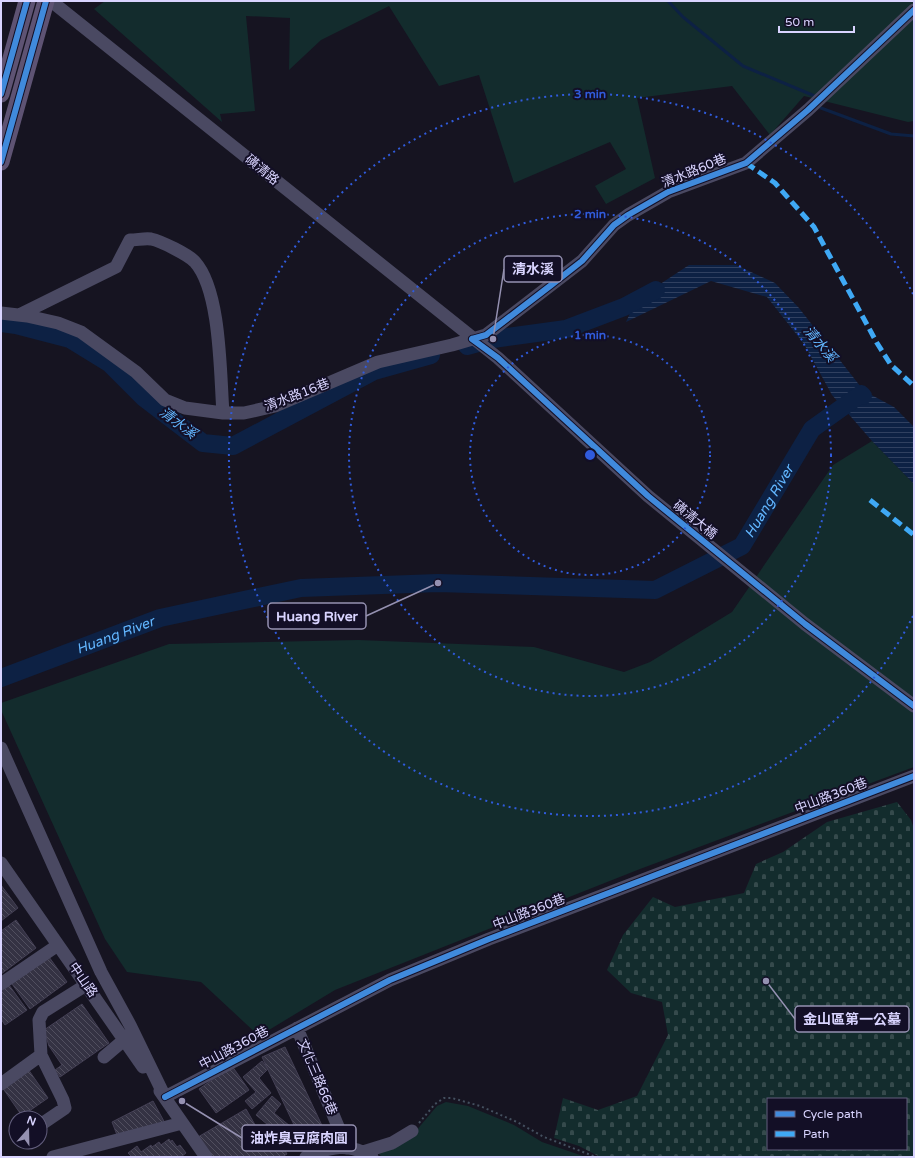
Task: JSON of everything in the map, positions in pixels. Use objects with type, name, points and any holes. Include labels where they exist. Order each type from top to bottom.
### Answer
[{"type":"main road","points":[[1,94],[27,1]]},
{"type":"main road","points":[[1,162],[46,1]]},
{"type":"street","name":"磺清路","points":[[51,1],[472,339]]},
{"type":"street","name":"清水路60巷","points":[[472,339],[486,334],[582,261],[614,226],[628,215],[668,192],[746,163],[808,110],[914,10]]},
{"type":"street","points":[[19,315],[116,268],[130,240],[151,239],[165,244],[194,261],[207,284],[216,324],[223,413]]},
{"type":"street","name":"清水路16巷","points":[[1,313],[58,323],[81,332],[136,372],[165,400],[185,408],[223,413],[244,413],[275,406],[378,362],[472,339]]},
{"type":"street","name":"磺清大橋","points":[[472,339],[498,358],[648,496],[805,624],[914,706]]},
{"type":"street","points":[[1,748],[101,972],[130,1025],[165,1097],[206,1157]]},
{"type":"street","name":"中山路360巷","points":[[165,1097],[390,980],[489,939],[914,776]]},
{"type":"street","name":"中山路","points":[[1,863],[165,1097]]},
{"type":"street","points":[[1,984],[58,945]]},
{"type":"street","points":[[48,1120],[65,1108],[63,1100],[41,1055],[39,1020],[43,1012],[86,985]]},
{"type":"street","name":"文化三路66巷","points":[[297,1028],[347,1148]]},
{"type":"street","points":[[104,1056],[124,1040]]},
{"type":"street","points":[[1,1084],[41,1055]]},
{"type":"street","points":[[53,1157],[182,1123]]},
{"type":"street","points":[[308,1157],[332,1147],[347,1148],[367,1154],[392,1143],[412,1131]]},
{"type":"path","points":[[412,1131],[435,1104],[444,1098],[452,1098],[511,1119],[544,1138],[596,1157]]},
{"type":"green space","points":[[105,1],[914,1],[914,121],[908,122],[804,96],[770,135],[732,86],[637,98],[655,178],[606,204],[595,186],[626,169],[610,142],[514,183],[479,75],[439,86],[389,6],[321,40],[289,70],[290,18],[246,16],[255,111],[220,114],[222,122],[94,9]]},
{"type":"green space","points":[[872,441],[914,484],[914,767],[640,869],[335,990],[259,1036],[201,982],[127,972],[105,939],[1,710],[1,703],[169,644],[358,640],[534,647],[624,672],[650,662],[732,612],[833,465]]},
{"type":"green space","points":[[897,802],[911,820],[914,829],[914,1157],[600,1157],[579,1146],[554,1138],[563,1098],[598,1110],[637,1096],[668,1035],[662,1002],[631,993],[607,970],[623,935],[653,897],[675,907],[744,893],[756,864],[783,852],[827,822]]},
{"type":"green space","points":[[446,1102],[468,1106],[514,1125],[542,1142],[586,1157],[382,1157],[377,1152],[415,1132],[437,1106]]},
{"type":"water","points":[[689,265],[736,265],[775,283],[799,308],[864,391],[894,407],[914,427],[914,484],[872,441],[832,395],[804,344],[767,297],[711,281],[626,322],[636,300]]},
{"type":"building","points":[[1,885],[18,908],[1,921]]},
{"type":"building","points":[[16,920],[36,948],[1,974],[1,931]]},
{"type":"building","points":[[44,950],[67,982],[30,1009],[7,977]]},
{"type":"building","points":[[4,978],[27,1010],[5,1025],[1,1019],[1,981]]},
{"type":"building","points":[[82,1004],[109,1043],[60,1077],[55,1070],[62,1065],[49,1046],[44,1030]]},
{"type":"building","points":[[285,1047],[326,1134],[303,1144],[262,1057]]},
{"type":"building","points":[[262,1061],[268,1069],[259,1078],[271,1093],[252,1109],[245,1101],[256,1092],[243,1077]]},
{"type":"building","points":[[232,1066],[249,1090],[216,1113],[199,1089]]},
{"type":"building","points":[[28,1069],[48,1098],[31,1110],[18,1110],[2,1087]]},
{"type":"building","points":[[272,1096],[281,1104],[274,1113],[290,1126],[296,1138],[291,1144],[256,1115]]},
{"type":"building","points":[[153,1101],[166,1125],[117,1135],[112,1122]]},
{"type":"building","points":[[246,1109],[258,1130],[269,1123],[287,1154],[282,1157],[211,1157],[198,1137]]},
{"type":"building","points":[[169,1139],[171,1142],[172,1140],[177,1147],[180,1145],[186,1153],[181,1157],[167,1157],[166,1155],[163,1157],[132,1157],[128,1153],[137,1146],[141,1152],[151,1145],[152,1147],[159,1142],[161,1145]]},
{"type":"waterway","points":[[668,1],[683,17],[743,66],[817,97]]},
{"type":"waterway","points":[[821,108],[891,134],[914,136]]},
{"type":"waterway","name":"清水溪","points":[[467,346],[493,339],[566,329],[624,307],[656,290]]},
{"type":"waterway","name":"清水溪","points":[[1,323],[16,325],[70,339],[109,363],[143,397],[203,443],[233,446],[374,371],[431,355]]},
{"type":"waterway","name":"Huang River","points":[[1,678],[160,618],[301,588],[438,583],[655,590],[742,546],[812,429],[861,394],[863,396]]},
{"type":"marked path","points":[[746,163],[775,183],[814,227],[877,343],[891,365],[914,386]]},
{"type":"marked path","points":[[870,500],[914,535]]},
{"type":"cycle path","points":[[1,94],[27,1]]},
{"type":"cycle path","points":[[1,162],[46,1]]},
{"type":"cycle path","points":[[472,339],[486,335],[582,261],[614,225],[628,215],[668,192],[746,163],[808,110],[914,10]]},
{"type":"cycle path","points":[[472,339],[498,358],[648,496],[805,624],[914,706]]},
{"type":"cycle path","points":[[165,1097],[390,980],[489,939],[914,776]]},
{"type":"place","name":"清水溪","points":[[493,339]]},
{"type":"place","name":"Huang River","points":[[438,583]]},
{"type":"place","name":"金山區第一公墓","points":[[766,981]]},
{"type":"place","name":"油炸臭豆腐肉圓","points":[[182,1101]]}]
